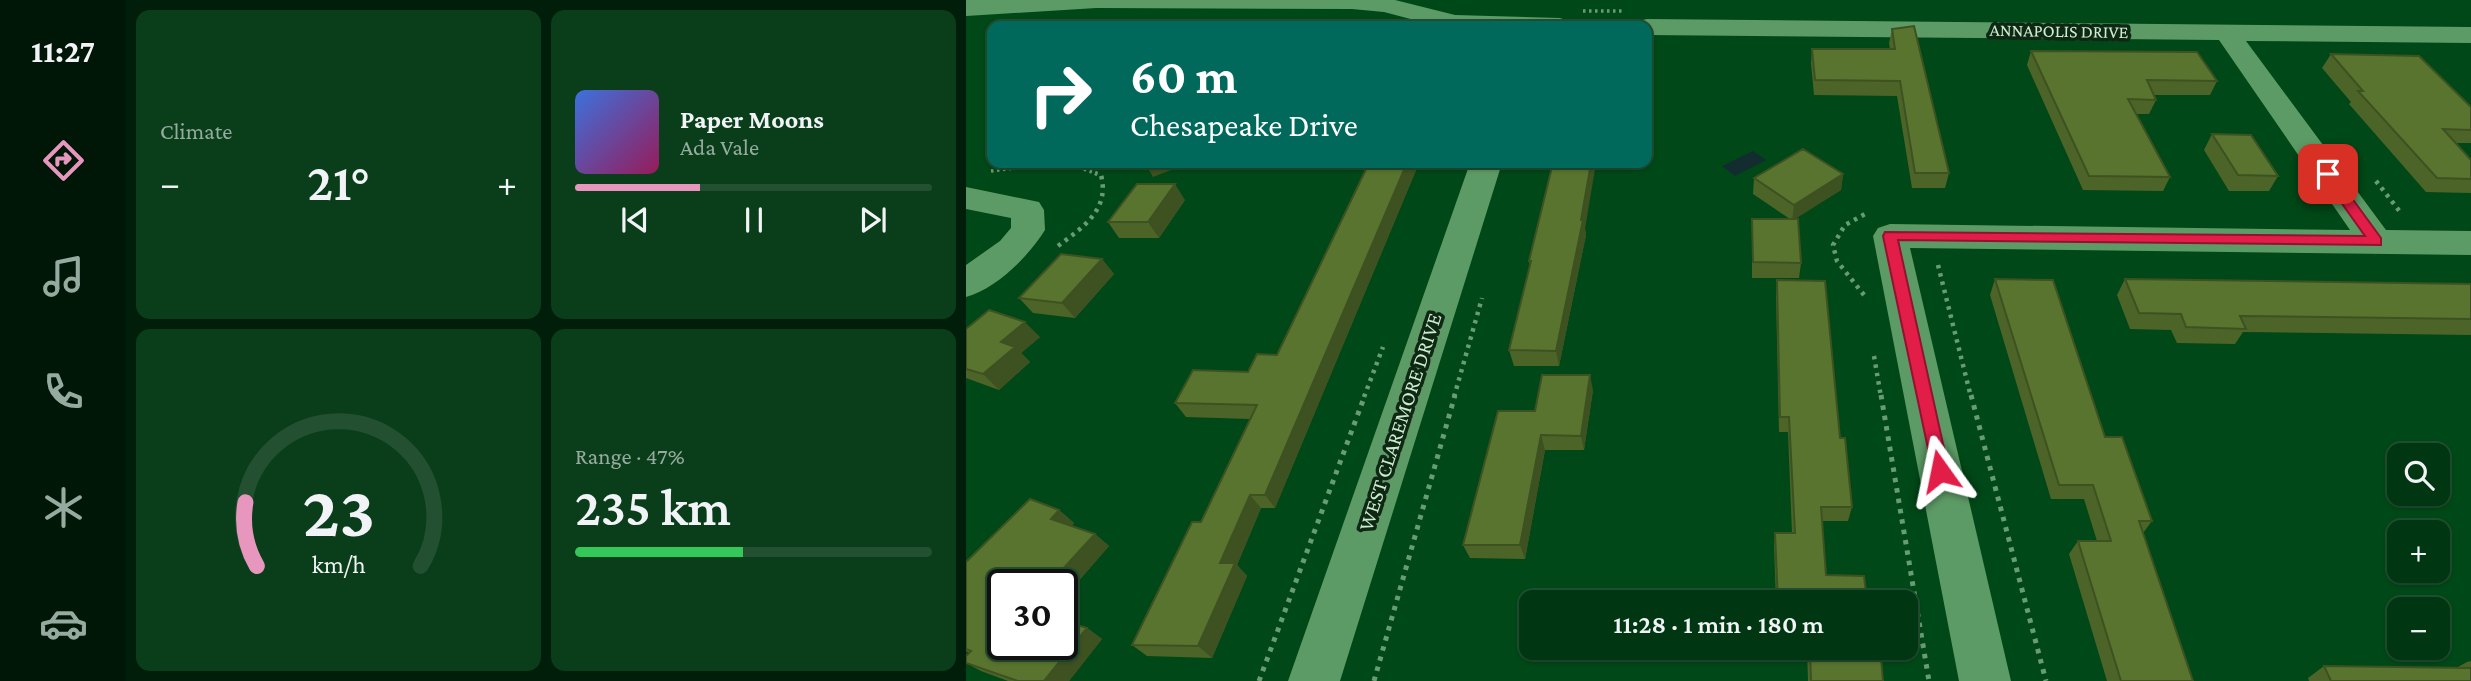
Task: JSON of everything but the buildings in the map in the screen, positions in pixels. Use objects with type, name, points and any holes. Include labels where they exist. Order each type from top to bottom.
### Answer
[{"type":"street","points":[[1533,21],[1540,0]]},
{"type":"street","points":[[966,8],[1096,1],[1352,2],[1385,5],[1447,21]]},
{"type":"street","name":"ANNAPOLIS DRIVE","points":[[1652,27],[2471,35]]},
{"type":"street","points":[[2226,33],[2376,241]]},
{"type":"street","name":"WEST CLAREMORE DRIVE","points":[[1314,681],[1484,168]]},
{"type":"street","points":[[966,198],[1027,210],[1028,230],[1012,249],[966,284]]},
{"type":"street","points":[[1985,681],[1890,236],[2471,243]]},
{"type":"path","points":[[985,172],[1016,168]]},
{"type":"path","points":[[2370,173],[2403,215]]},
{"type":"path","points":[[1951,263],[1938,262],[2046,681]]},
{"type":"path","points":[[1374,681],[1483,296]]},
{"type":"path","points":[[1259,681],[1384,344]]},
{"type":"water","points":[[1753,151],[1766,160],[1735,176],[1722,166]]},
{"type":"route","points":[[1940,471],[1890,236],[2376,241],[2328,174]]}]
